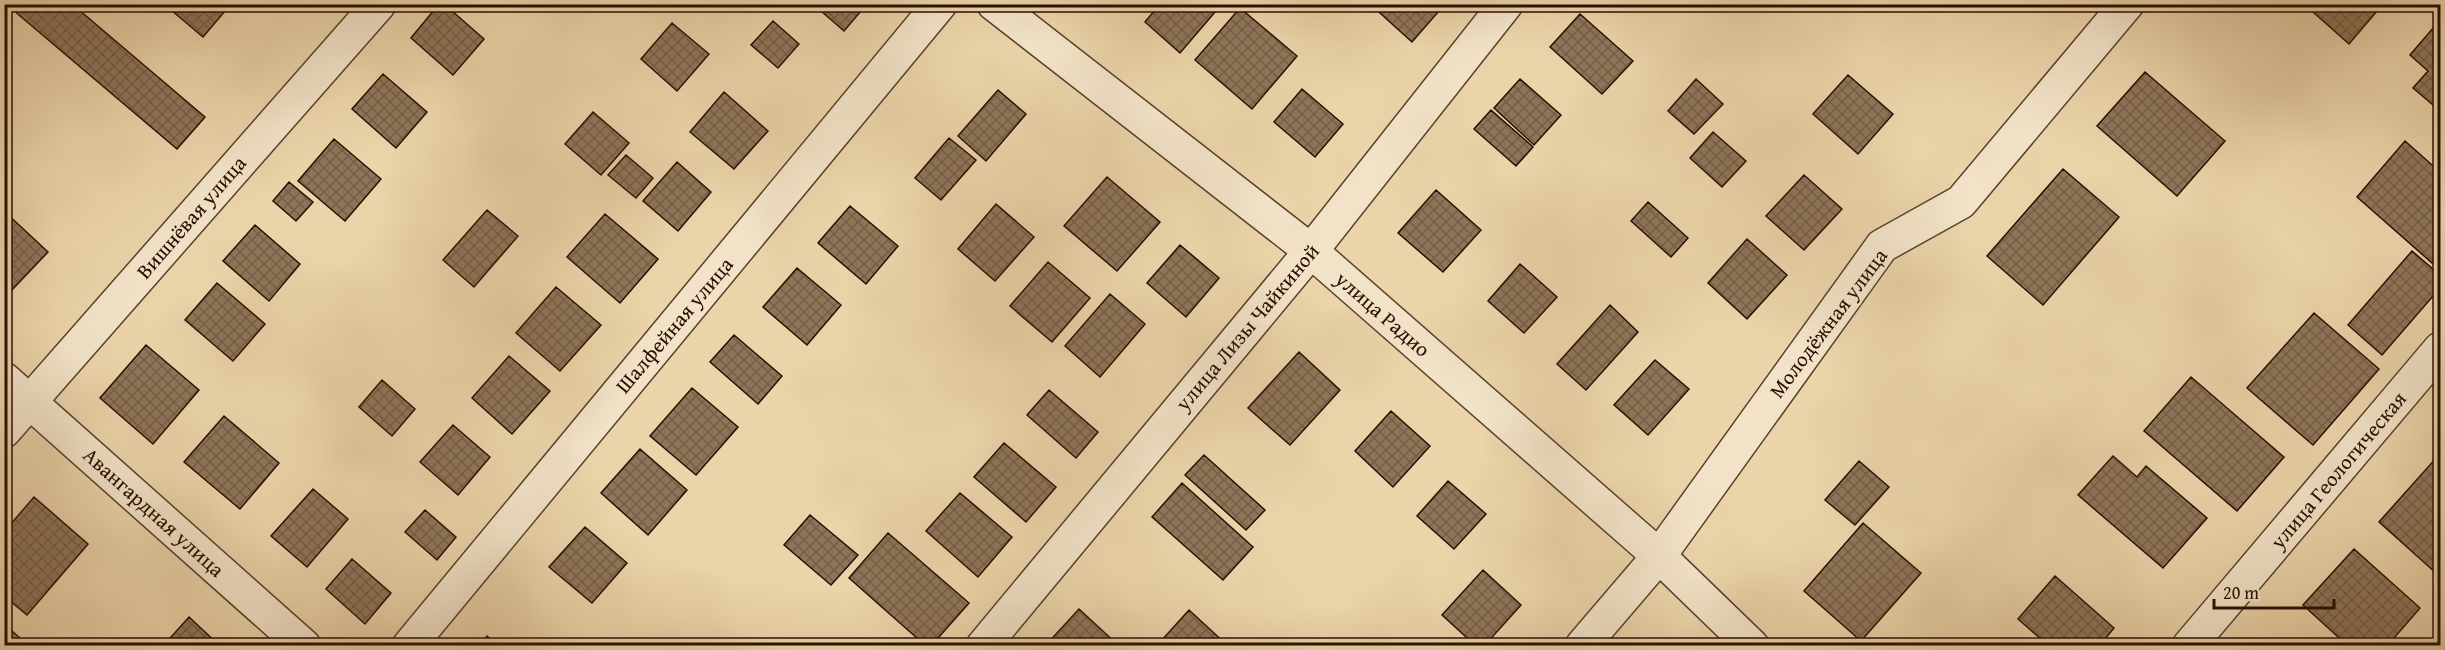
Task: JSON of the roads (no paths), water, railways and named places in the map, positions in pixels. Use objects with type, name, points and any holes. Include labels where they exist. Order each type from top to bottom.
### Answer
[{"type":"street","name":"Вишнёвая улица","points":[[4,431],[379,4]]},
{"type":"street","name":"Шалфейная улица","points":[[409,645],[940,4]]},
{"type":"street","name":"улица Радио","points":[[994,4],[1311,251],[1659,556],[1752,645]]},
{"type":"street","name":"улица Лизы Чайкиной","points":[[983,645],[1311,251],[1506,4]]},
{"type":"street","name":"Молодёжная улица","points":[[1582,645],[1659,556],[1882,246],[1961,202],[2127,4]]},
{"type":"street","name":"улица Геологическая","points":[[2189,645],[2440,350]]},
{"type":"street","name":"Авангардная улица","points":[[4,379],[304,645]]}]
